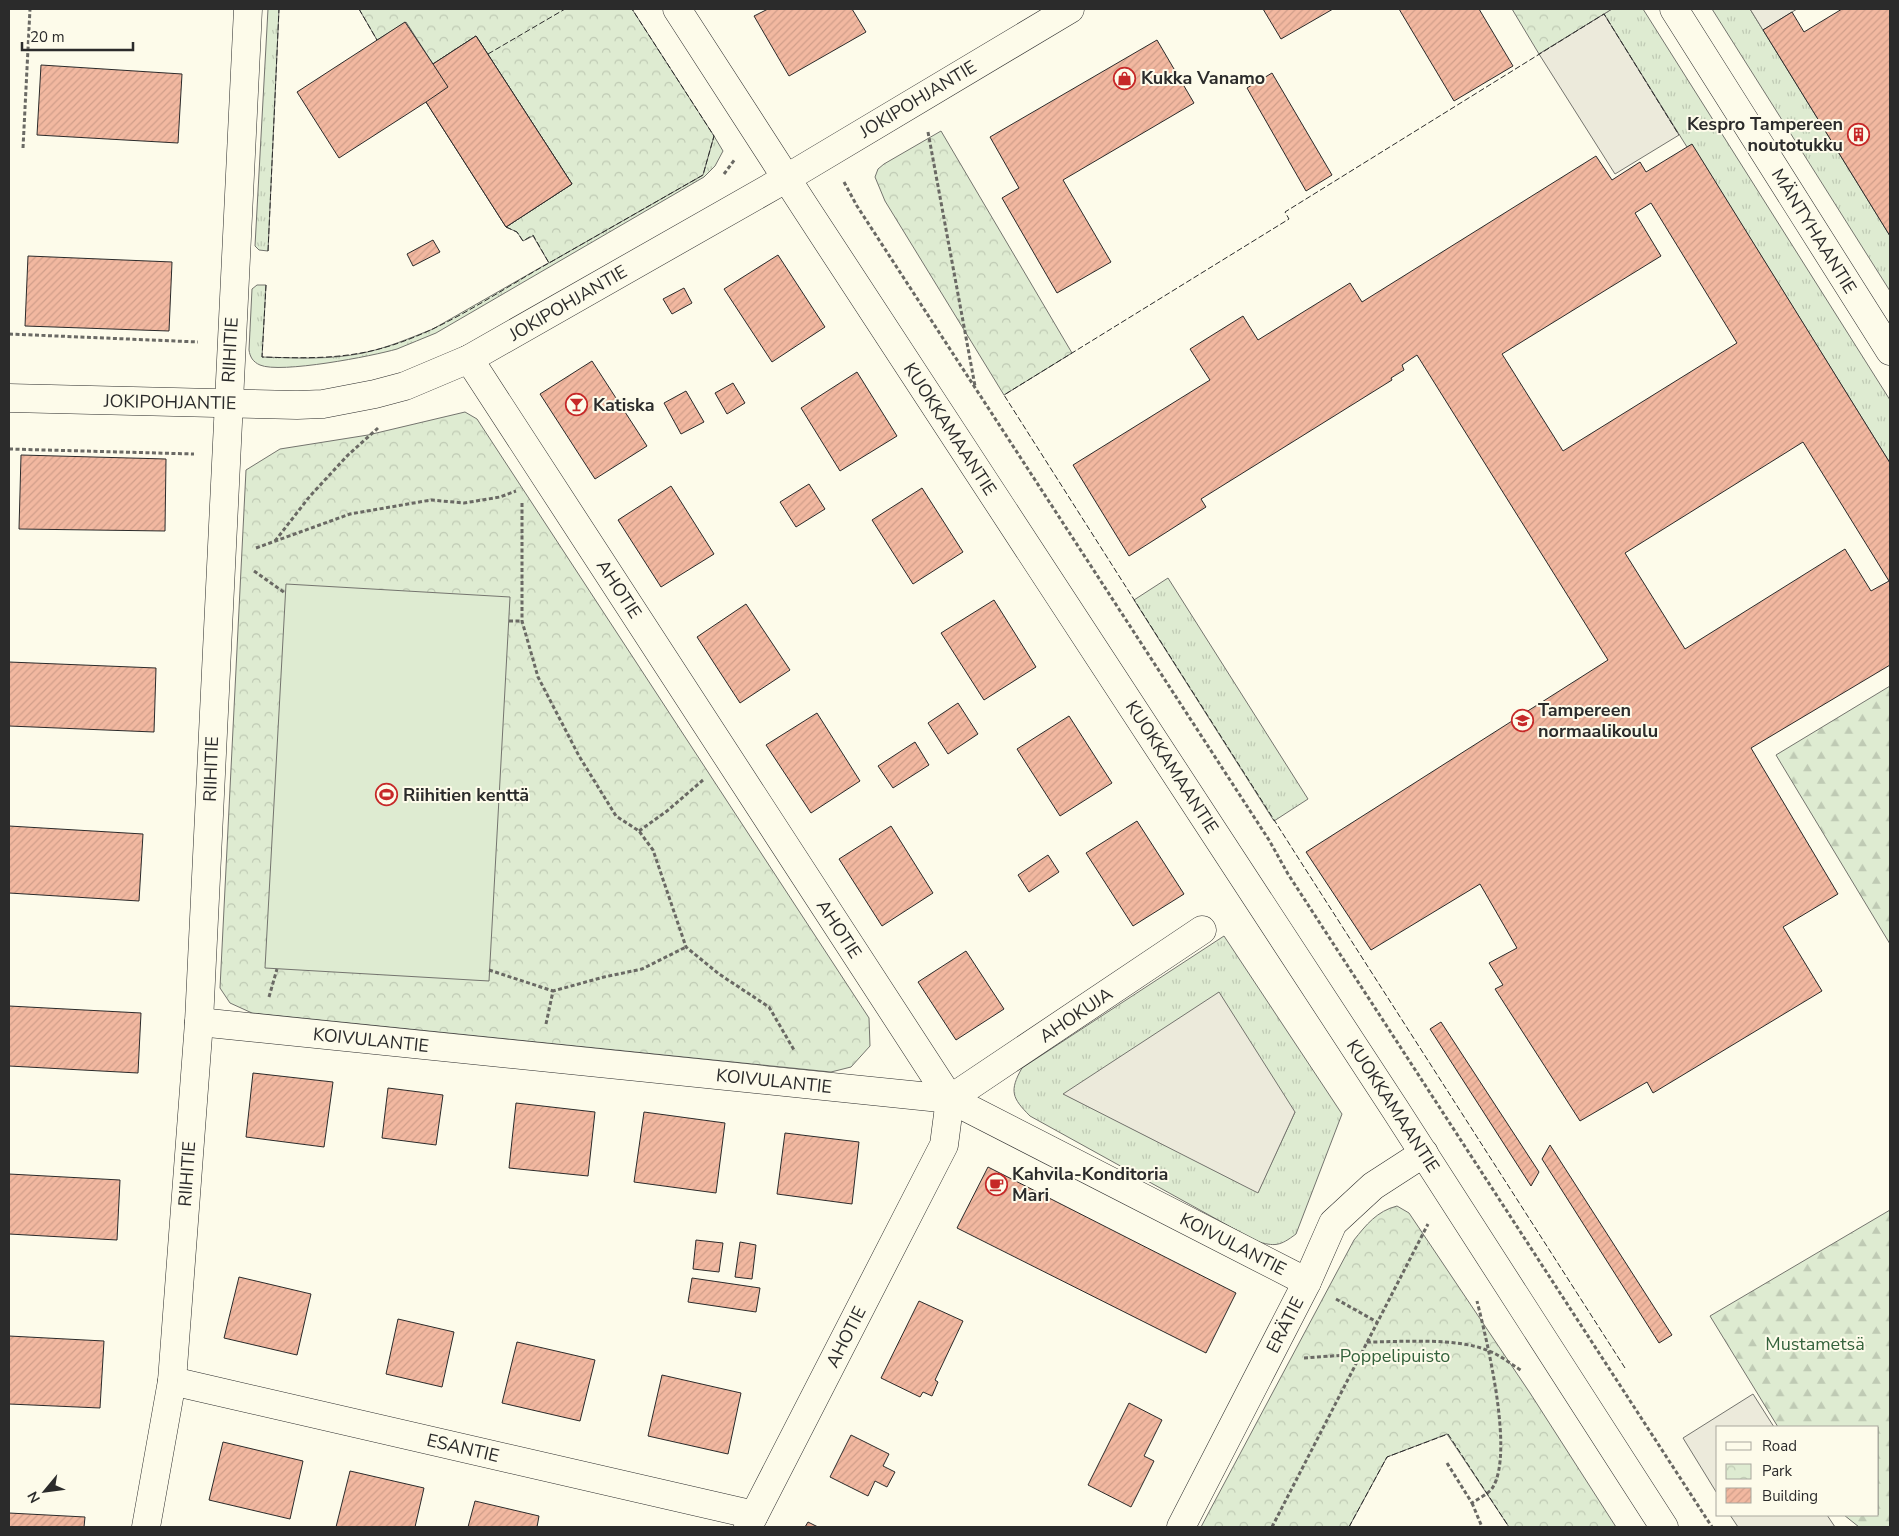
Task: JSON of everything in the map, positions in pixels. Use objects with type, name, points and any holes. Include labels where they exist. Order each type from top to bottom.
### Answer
[{"type":"street","name":"RIIHITIE","points":[[146,1527],[172,1382],[199,1022],[248,9]]},
{"type":"street","name":"KUOKKAMAANTIE","points":[[677,9],[1424,1153],[1664,1527]]},
{"type":"street","name":"JOKIPOHJANTIE","points":[[9,398],[297,405],[323,404],[406,386],[469,359],[572,302],[786,178],[1070,9]]},
{"type":"street","name":"MÄNTYHAANTIE","points":[[1674,9],[1890,351]]},
{"type":"street","name":"AHOTIE","points":[[469,359],[533,480],[728,758],[950,1099],[944,1145],[751,1521]]},
{"type":"street","name":"AHOKUJA","points":[[950,1099],[1202,930]]},
{"type":"street","name":"KOIVULANTIE","points":[[199,1022],[950,1099],[1307,1282]]},
{"type":"street","name":"ERÄTIE","points":[[1181,1527],[1307,1282],[1333,1223],[1373,1186],[1424,1153]]},
{"type":"street","name":"ESANTIE","points":[[172,1382],[751,1521]]},
{"type":"path","points":[[23,148],[30,9]]},
{"type":"path","points":[[927,129],[976,389]]},
{"type":"path","points":[[719,179],[741,154],[762,141]]},
{"type":"path","points":[[826,153],[856,206],[1264,832],[1288,874],[1362,989],[1712,1527]]},
{"type":"path","points":[[9,334],[231,344]]},
{"type":"path","points":[[274,543],[310,496],[348,455],[384,422]]},
{"type":"path","points":[[221,556],[274,543],[350,514],[431,500],[464,503],[500,497],[533,480]]},
{"type":"path","points":[[533,480],[521,517],[522,621],[538,677],[579,756],[616,816],[639,831],[653,850],[686,947],[719,974],[769,1007],[814,1085]]},
{"type":"path","points":[[509,621],[522,621]]},
{"type":"path","points":[[639,831],[667,811],[728,758]]},
{"type":"path","points":[[489,970],[552,991],[604,977],[642,970],[686,947]]},
{"type":"path","points":[[539,1057],[552,991]]},
{"type":"path","points":[[1272,1527],[1428,1224]]},
{"type":"path","points":[[1307,1282],[1377,1322]]},
{"type":"path","points":[[1472,1503],[1487,1494],[1493,1487],[1498,1473],[1500,1428],[1489,1351],[1477,1300]]},
{"type":"path","points":[[1367,1342],[1462,1344],[1489,1351],[1522,1371]]},
{"type":"path","points":[[1266,1361],[1361,1354]]},
{"type":"path","points":[[1447,1463],[1472,1503],[1482,1527]]},
{"type":"green space","points":[[268,9],[279,9],[268,251],[259,250],[255,246]]},
{"type":"green space","points":[[359,9],[632,9],[714,136],[703,175],[549,263],[533,236],[523,241],[517,232],[506,227],[572,184],[476,36],[433,64],[406,22],[377,40]]},
{"type":"green space","points":[[1512,9],[1612,9],[1539,54]]},
{"type":"green space","points":[[1612,9],[1643,9],[1890,400],[1890,463],[1692,145],[1687,147],[1604,14]]},
{"type":"green space","points":[[1712,9],[1750,9],[1890,236],[1890,291]]},
{"type":"green space","points":[[941,131],[1072,353],[1004,395],[885,201],[875,177],[878,169],[884,164]]},
{"type":"green space","points":[[714,136],[723,151],[715,166],[704,177],[436,333],[397,349],[368,356],[306,366],[271,367],[258,364],[251,357],[249,350],[252,289],[257,285],[266,285],[262,357],[338,357],[390,346],[433,329],[702,175]]},
{"type":"green space","points":[[465,412],[477,419],[869,1018],[870,1046],[851,1067],[831,1072],[252,1013],[230,1003],[220,988],[246,470],[280,449],[368,435]]},
{"type":"green space","points":[[1168,578],[1308,799],[1274,821],[1134,600]]},
{"type":"green space","name":"Riihitien kenttä","points":[[286,584],[510,597],[489,981],[265,968]]},
{"type":"green space","points":[[1890,686],[1890,944],[1776,755]]},
{"type":"green space","points":[[1224,936],[1342,1114],[1296,1234],[1286,1241],[1273,1245],[1256,1241],[1030,1116],[1019,1104],[1014,1094],[1015,1083],[1022,1068]],"holes":[[[1064,1094],[1295,1112],[1258,1192]]]},
{"type":"green space","name":"Poppelipuisto","points":[[1397,1206],[1409,1213],[1530,1393],[1616,1527],[1509,1527],[1447,1434],[1387,1457],[1349,1527],[1201,1527],[1354,1240],[1378,1215]]},
{"type":"green space","name":"Mustametsä","points":[[1890,1210],[1890,1527],[1859,1527],[1845,1516],[1879,1516],[1879,1426],[1777,1426],[1710,1316]]},
{"type":"shaded area","points":[[1750,9],[1797,9],[1763,30]]},
{"type":"shaded area","points":[[1604,14],[1679,135],[1615,174],[1539,54]]},
{"type":"shaded area","points":[[1219,992],[1295,1112],[1258,1193],[1063,1094]]},
{"type":"shaded area","points":[[1753,1394],[1773,1426],[1716,1426],[1716,1492],[1683,1438]]},
{"type":"shaded area","points":[[1731,1516],[1828,1516],[1835,1527],[1738,1527]]},
{"type":"building","points":[[768,9],[852,9],[866,32],[789,76],[754,16]]},
{"type":"building","points":[[1263,9],[1333,9],[1281,39]]},
{"type":"building","points":[[1399,9],[1479,9],[1513,66],[1454,101]]},
{"type":"building","name":"Kespro Tampereen noutotukku","points":[[1842,9],[1890,9],[1890,236],[1763,30],[1792,12],[1804,32]]},
{"type":"building","points":[[405,22],[433,64],[476,36],[572,184],[506,227],[426,102],[339,158],[297,92]]},
{"type":"building","points":[[476,36],[572,184],[506,227],[426,102],[448,87],[433,64]]},
{"type":"building","points":[[1157,40],[1194,103],[1063,180],[1111,262],[1057,293],[1002,198],[1019,188],[990,137]]},
{"type":"building","points":[[41,65],[182,74],[178,143],[37,135]]},
{"type":"building","points":[[1272,73],[1332,175],[1306,191],[1247,88]]},
{"type":"building","points":[[1692,144],[1890,463],[1890,665],[1751,748],[1838,894],[1783,927],[1822,991],[1653,1093],[1647,1082],[1580,1121],[1495,989],[1503,985],[1489,963],[1517,948],[1480,884],[1371,950],[1306,852],[1608,660],[1417,355],[1402,365],[1404,370],[1391,378],[1392,380],[1201,499],[1206,507],[1129,556],[1073,465],[1210,380],[1190,349],[1243,316],[1258,340],[1350,283],[1362,302],[1596,156],[1612,180],[1640,162],[1646,172]],"holes":[[[1651,203],[1737,343],[1563,451],[1502,354],[1661,256],[1635,213]],[[1803,442],[1889,581],[1871,591],[1845,549],[1685,649],[1625,553]]]},
{"type":"building","points":[[433,240],[440,252],[413,266],[407,254]]},
{"type":"building","points":[[778,255],[825,327],[772,362],[724,289]]},
{"type":"building","points":[[28,256],[172,262],[169,331],[25,326]]},
{"type":"building","points":[[684,288],[692,303],[672,314],[663,299]]},
{"type":"building","points":[[592,361],[647,446],[595,479],[540,394]]},
{"type":"building","points":[[857,372],[897,436],[840,471],[801,408]]},
{"type":"building","points":[[733,383],[745,403],[727,414],[715,393]]},
{"type":"building","points":[[686,391],[704,422],[681,434],[664,403]]},
{"type":"building","points":[[21,455],[166,459],[165,531],[19,529]]},
{"type":"building","points":[[809,484],[825,509],[796,527],[780,502]]},
{"type":"building","points":[[671,486],[714,554],[661,587],[618,520]]},
{"type":"building","points":[[922,488],[963,552],[913,584],[872,520]]},
{"type":"building","points":[[994,600],[1036,667],[984,700],[941,633]]},
{"type":"building","points":[[746,604],[790,670],[740,703],[697,637]]},
{"type":"building","points":[[9,662],[156,668],[154,732],[9,726]]},
{"type":"building","points":[[958,703],[978,734],[948,754],[928,723]]},
{"type":"building","points":[[817,713],[860,781],[811,813],[766,745]]},
{"type":"building","points":[[1069,716],[1112,783],[1060,816],[1017,749]]},
{"type":"building","points":[[915,742],[929,765],[893,788],[878,766]]},
{"type":"building","points":[[1137,821],[1184,894],[1133,926],[1086,853]]},
{"type":"building","points":[[9,826],[143,834],[139,901],[9,893]]},
{"type":"building","points":[[891,826],[933,893],[882,926],[839,859]]},
{"type":"building","points":[[1048,855],[1059,872],[1029,892],[1018,875]]},
{"type":"building","points":[[966,951],[1004,1009],[956,1040],[918,982]]},
{"type":"building","points":[[9,1006],[141,1013],[138,1073],[9,1066]]},
{"type":"building","points":[[1441,1022],[1539,1172],[1531,1186],[1430,1029]]},
{"type":"building","points":[[253,1073],[333,1082],[324,1147],[246,1137]]},
{"type":"building","points":[[388,1088],[443,1095],[436,1145],[382,1138]]},
{"type":"building","points":[[516,1103],[595,1112],[588,1176],[509,1168]]},
{"type":"building","points":[[644,1112],[725,1123],[716,1193],[634,1182]]},
{"type":"building","points":[[785,1133],[859,1142],[852,1204],[777,1194]]},
{"type":"building","points":[[1550,1145],[1672,1335],[1659,1343],[1542,1159]]},
{"type":"building","points":[[988,1167],[1236,1293],[1206,1353],[957,1228]]},
{"type":"building","points":[[9,1174],[120,1180],[117,1240],[9,1234]]},
{"type":"building","points":[[696,1240],[723,1243],[719,1272],[693,1269]]},
{"type":"building","points":[[740,1242],[756,1245],[752,1279],[735,1277]]},
{"type":"building","points":[[239,1277],[311,1294],[297,1355],[224,1338]]},
{"type":"building","points":[[692,1278],[760,1288],[756,1312],[688,1302]]},
{"type":"building","points":[[919,1301],[963,1321],[935,1380],[938,1382],[932,1396],[923,1392],[920,1397],[881,1378]]},
{"type":"building","points":[[398,1319],[454,1332],[442,1387],[386,1374]]},
{"type":"building","points":[[9,1336],[104,1341],[100,1408],[9,1404]]},
{"type":"building","points":[[517,1342],[595,1360],[580,1421],[502,1403]]},
{"type":"building","points":[[662,1375],[741,1393],[728,1454],[648,1436]]},
{"type":"building","points":[[1129,1403],[1162,1420],[1144,1456],[1154,1461],[1131,1507],[1088,1485]]},
{"type":"building","points":[[851,1435],[889,1454],[883,1466],[895,1472],[887,1487],[875,1481],[868,1496],[830,1477]]},
{"type":"building","points":[[223,1442],[303,1461],[290,1519],[209,1500]]},
{"type":"building","points":[[350,1471],[424,1488],[415,1527],[336,1527]]},
{"type":"building","points":[[475,1501],[539,1516],[537,1527],[468,1527]]},
{"type":"building","points":[[9,1513],[85,1517],[84,1527],[9,1527]]},
{"type":"building","points":[[808,1522],[818,1527],[805,1527]]},
{"type":"fence","points":[[268,251],[279,9]]},
{"type":"fence","points":[[359,9],[377,40]]},
{"type":"fence","points":[[488,54],[565,9]]},
{"type":"fence","points":[[506,227],[517,232],[523,241],[533,235],[549,263],[703,175],[714,136],[632,9]]},
{"type":"fence","points":[[1625,1368],[1004,395],[1289,219],[1285,212],[1604,14],[1679,135]]},
{"type":"fence","points":[[266,285],[262,357],[324,357],[361,353],[411,339],[482,303],[549,263]]},
{"type":"fence","points":[[1349,1527],[1387,1457],[1448,1434],[1509,1527]]},
{"type":"place","name":"Kukka Vanamo","points":[[1125,78]]},
{"type":"place","name":"Kespro Tampereen noutotukku","points":[[1859,134]]},
{"type":"place","name":"Katiska","points":[[577,405]]},
{"type":"place","name":"Tampereen normaalikoulu","points":[[1522,720]]},
{"type":"place","name":"Riihitien kenttä","points":[[387,795]]},
{"type":"place","name":"Kahvila-Konditoria Mari","points":[[996,1184]]}]
